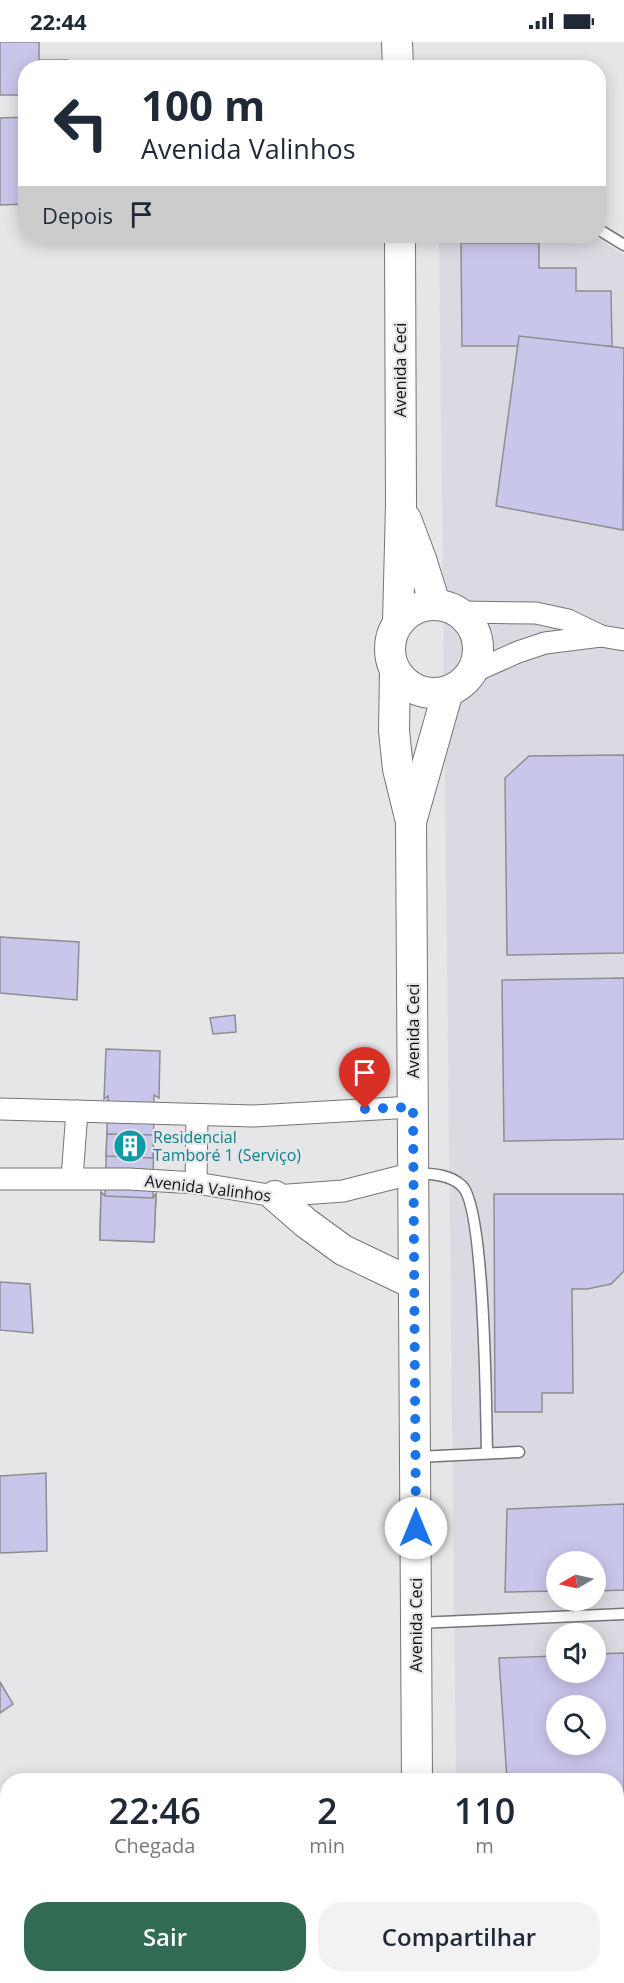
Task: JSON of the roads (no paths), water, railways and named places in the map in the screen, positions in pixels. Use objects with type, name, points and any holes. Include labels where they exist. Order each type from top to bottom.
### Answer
[{"type":"main road","points":[[397,42],[398,60]]},
{"type":"main road","name":"Avenida Ceci","points":[[398,622],[401,505],[400,243]]},
{"type":"main road","name":"Avenida Ceci","points":[[401,505],[421,559],[447,608]]},
{"type":"main road","points":[[447,608],[472,625],[478,640],[478,658],[471,673],[461,684],[448,691],[433,693],[418,690],[405,682],[395,670],[390,646],[392,633],[398,622],[414,609],[447,608]]},
{"type":"main road","name":"Avenida Ceci","points":[[395,670],[394,731],[398,769],[411,822],[417,1773]]},
{"type":"main road","name":"Avenida Ceci","points":[[411,822],[448,691]]},
{"type":"main road","points":[[275,1196],[343,1251],[414,1284]]},
{"type":"street","points":[[447,608],[536,613],[568,620],[601,636],[624,640]]},
{"type":"street","points":[[471,673],[518,652],[545,643],[601,636]]},
{"type":"street","points":[[0,1109],[255,1116],[413,1107]]},
{"type":"street","points":[[72,1178],[77,1111]]},
{"type":"street","points":[[196,1183],[197,1115]]},
{"type":"street","name":"Avenida Valinhos","points":[[0,1179],[129,1179],[196,1183],[275,1196],[343,1191],[414,1173]]},
{"type":"lane","points":[[606,234],[624,245]]},
{"type":"lane","points":[[414,1173],[437,1174],[452,1179],[464,1187],[473,1212],[481,1279],[488,1453]]},
{"type":"lane","points":[[415,1458],[519,1452]]},
{"type":"lane","points":[[416,1623],[624,1614]]},
{"type":"place","name":"Residencial Tamboré 1 (Serviço)","points":[[130,1146]]}]
